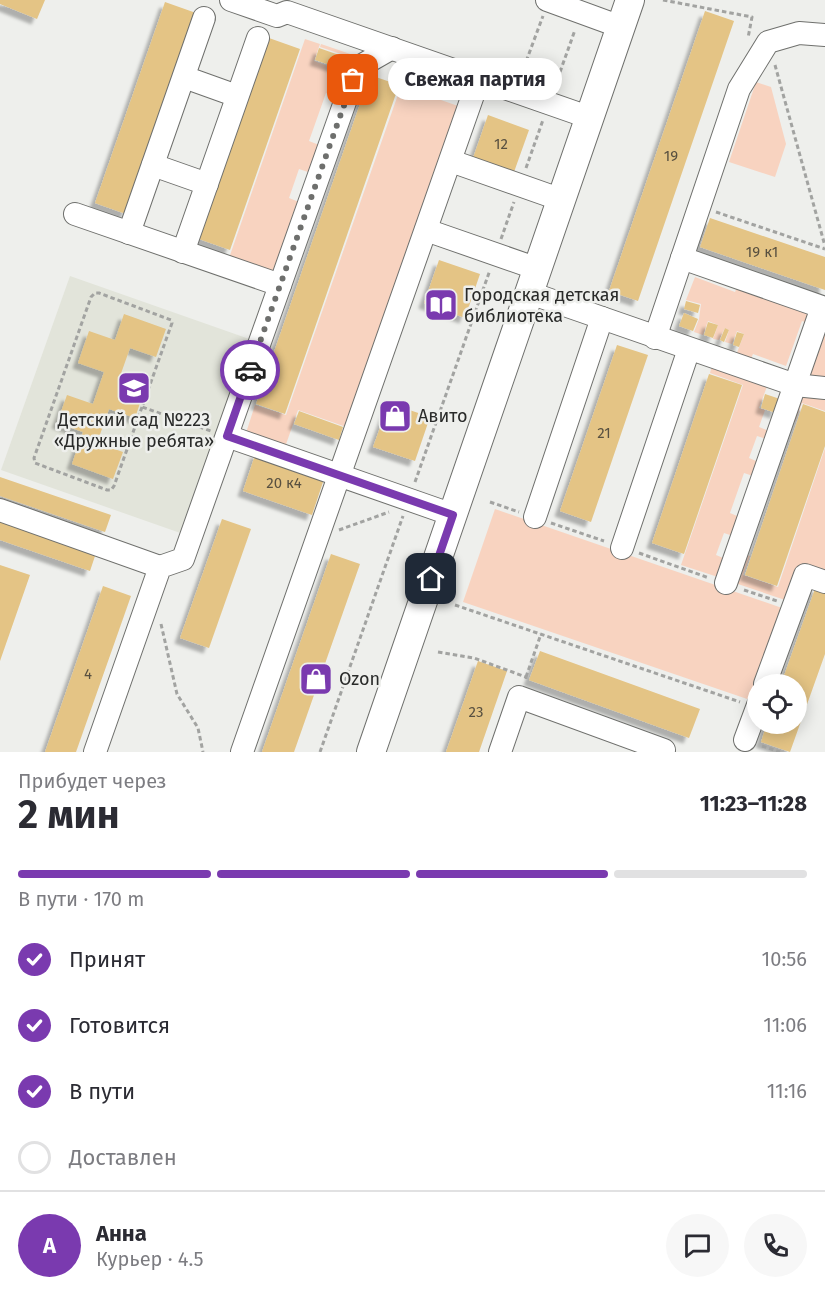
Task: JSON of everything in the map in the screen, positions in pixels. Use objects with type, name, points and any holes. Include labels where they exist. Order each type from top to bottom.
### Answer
[{"type":"main road","points":[[370,752],[630,0]]},
{"type":"lane","points":[[231,0],[277,16],[286,12],[591,117]]},
{"type":"lane","points":[[547,0],[621,27]]},
{"type":"lane","points":[[129,233],[204,18]]},
{"type":"lane","points":[[656,338],[739,89],[768,43],[799,33],[825,35]]},
{"type":"lane","points":[[183,252],[258,38]]},
{"type":"lane","points":[[0,510],[160,567],[183,559],[357,68],[392,48]]},
{"type":"lane","points":[[184,77],[237,96]]},
{"type":"lane","points":[[242,752],[479,78]]},
{"type":"lane","points":[[451,160],[562,200]]},
{"type":"lane","points":[[153,165],[207,184]]},
{"type":"lane","points":[[75,214],[280,285]]},
{"type":"lane","points":[[426,230],[496,254],[534,281],[602,318],[795,385],[825,388]]},
{"type":"lane","points":[[682,258],[822,307],[726,583]]},
{"type":"lane","points":[[535,517],[602,318]]},
{"type":"lane","points":[[622,548],[689,349]]},
{"type":"lane","points":[[227,436],[408,502],[453,515]]},
{"type":"lane","points":[[95,752],[160,567]]},
{"type":"lane","points":[[769,674],[805,575],[825,582]]},
{"type":"lane","points":[[500,752],[523,687],[664,750],[663,752]]},
{"type":"lane","points":[[745,740],[747,734]]},
{"type":"path","points":[[515,91],[547,0]]},
{"type":"path","points":[[663,0],[752,17],[747,48]]},
{"type":"path","points":[[320,752],[582,12]]},
{"type":"path","points":[[768,43],[825,247]]},
{"type":"path","points":[[700,207],[825,247]]},
{"type":"path","points":[[95,293],[109,296],[171,320],[172,323],[142,407],[111,490],[35,463],[34,458],[91,297],[95,293]]},
{"type":"path","points":[[142,407],[227,436]]},
{"type":"path","points":[[317,538],[408,502]]},
{"type":"path","points":[[490,502],[793,607]]},
{"type":"path","points":[[455,605],[747,703]]},
{"type":"path","points":[[142,617],[161,623],[177,694],[198,728],[203,752]]},
{"type":"path","points":[[438,652],[474,658],[523,687],[541,634]]},
{"type":"shaded area","points":[[305,39],[320,44],[314,61],[345,72],[336,68],[341,54],[320,47],[321,44],[365,59],[341,98],[326,93],[309,141],[324,147],[314,174],[299,169],[289,198],[304,204],[278,279],[228,261]]},
{"type":"shaded area","points":[[756,82],[771,87],[786,144],[775,177],[729,162]]},
{"type":"shaded area","points":[[401,86],[461,107],[349,428],[298,410],[284,450],[245,436],[255,405],[286,415]]},
{"type":"shaded area","name":"Детский сад №223 «Дружные ребята»","points":[[70,276],[255,341],[186,535],[1,470]]},
{"type":"shaded area","points":[[695,277],[735,292],[739,283],[815,309],[810,324],[802,321],[786,366],[753,354],[749,363],[735,358],[744,334],[737,331],[732,344],[725,342],[729,330],[725,328],[719,340],[713,339],[718,325],[708,321],[703,335],[694,332],[701,304],[686,300]]},
{"type":"shaded area","points":[[825,316],[825,385],[798,382]]},
{"type":"shaded area","points":[[713,362],[769,381],[759,408],[765,410],[759,427],[772,432],[769,440],[757,436],[749,458],[761,463],[756,477],[744,473],[730,513],[742,518],[736,537],[724,533],[716,555],[728,560],[721,578],[681,565],[743,385],[710,373]]},
{"type":"shaded area","points":[[797,387],[825,391],[825,411],[802,403],[795,422],[786,418]]},
{"type":"shaded area","points":[[825,448],[825,578],[788,601],[729,581],[739,552],[750,556],[743,575],[778,587]]},
{"type":"shaded area","points":[[495,509],[785,609],[762,674],[747,674],[747,699],[463,602]]},
{"type":"building","points":[[0,0],[45,0],[37,19],[0,4]]},
{"type":"building","points":[[165,2],[196,13],[126,214],[95,203]]},
{"type":"building","points":[[705,11],[734,21],[638,301],[609,291]]},
{"type":"building","points":[[269,38],[300,49],[230,250],[199,239]]},
{"type":"building","points":[[319,48],[339,55],[336,67],[315,60]]},
{"type":"building","points":[[370,75],[399,85],[285,414],[256,404]]},
{"type":"building","points":[[488,115],[529,130],[514,172],[473,158]]},
{"type":"building","points":[[710,218],[825,257],[825,290],[700,247]]},
{"type":"building","points":[[439,260],[480,274],[465,318],[424,303]]},
{"type":"building","points":[[686,301],[700,305],[698,313],[684,309]]},
{"type":"building","points":[[684,313],[698,319],[693,331],[679,326]]},
{"type":"building","points":[[124,314],[166,329],[156,357],[130,348],[118,382],[144,391],[135,418],[109,409],[97,443],[123,452],[113,479],[72,464],[83,432],[57,423],[67,395],[93,404],[104,372],[78,363],[89,331],[115,340]]},
{"type":"building","points":[[708,322],[718,325],[713,338],[704,335]]},
{"type":"building","points":[[725,328],[729,330],[724,342],[720,340]]},
{"type":"building","points":[[737,332],[744,334],[739,347],[733,345]]},
{"type":"building","points":[[617,345],[648,355],[591,522],[560,511]]},
{"type":"building","points":[[709,374],[742,385],[684,554],[652,543]]},
{"type":"building","points":[[765,394],[780,399],[776,413],[761,408]]},
{"type":"building","points":[[389,403],[430,417],[415,461],[373,447]]},
{"type":"building","points":[[803,404],[825,412],[825,446],[777,586],[745,575]]},
{"type":"building","points":[[299,411],[343,427],[339,440],[294,424]]},
{"type":"building","points":[[256,452],[325,476],[312,515],[243,491]]},
{"type":"building","points":[[0,477],[111,515],[105,532],[0,496]]},
{"type":"building","points":[[222,519],[251,529],[209,648],[180,638]]},
{"type":"building","points":[[0,520],[96,553],[90,571],[0,540]]},
{"type":"building","points":[[331,554],[360,564],[294,752],[262,752]]},
{"type":"building","points":[[0,565],[30,575],[0,661]]},
{"type":"building","points":[[103,586],[131,596],[76,752],[45,752]]},
{"type":"building","points":[[816,586],[825,590],[825,654],[807,704],[807,674],[785,674]]},
{"type":"building","points":[[540,651],[700,709],[689,738],[529,680]]},
{"type":"building","points":[[478,661],[507,671],[479,752],[446,752]]},
{"type":"building","points":[[764,734],[796,734],[790,752],[761,742]]},
{"type":"way so far","points":[[250,370],[353,80]]},
{"type":"place","name":"Свежая партия","points":[[353,80]]},
{"type":"place","name":"Городская детская библиотека","points":[[441,305]]},
{"type":"place","name":"Детский сад №223 «Дружные ребята»","points":[[134,388]]},
{"type":"place","name":"Авито","points":[[395,416]]},
{"type":"place","name":"Ozon","points":[[316,679]]},
{"type":"route","points":[[250,370],[227,436],[453,515],[431,579]]}]
